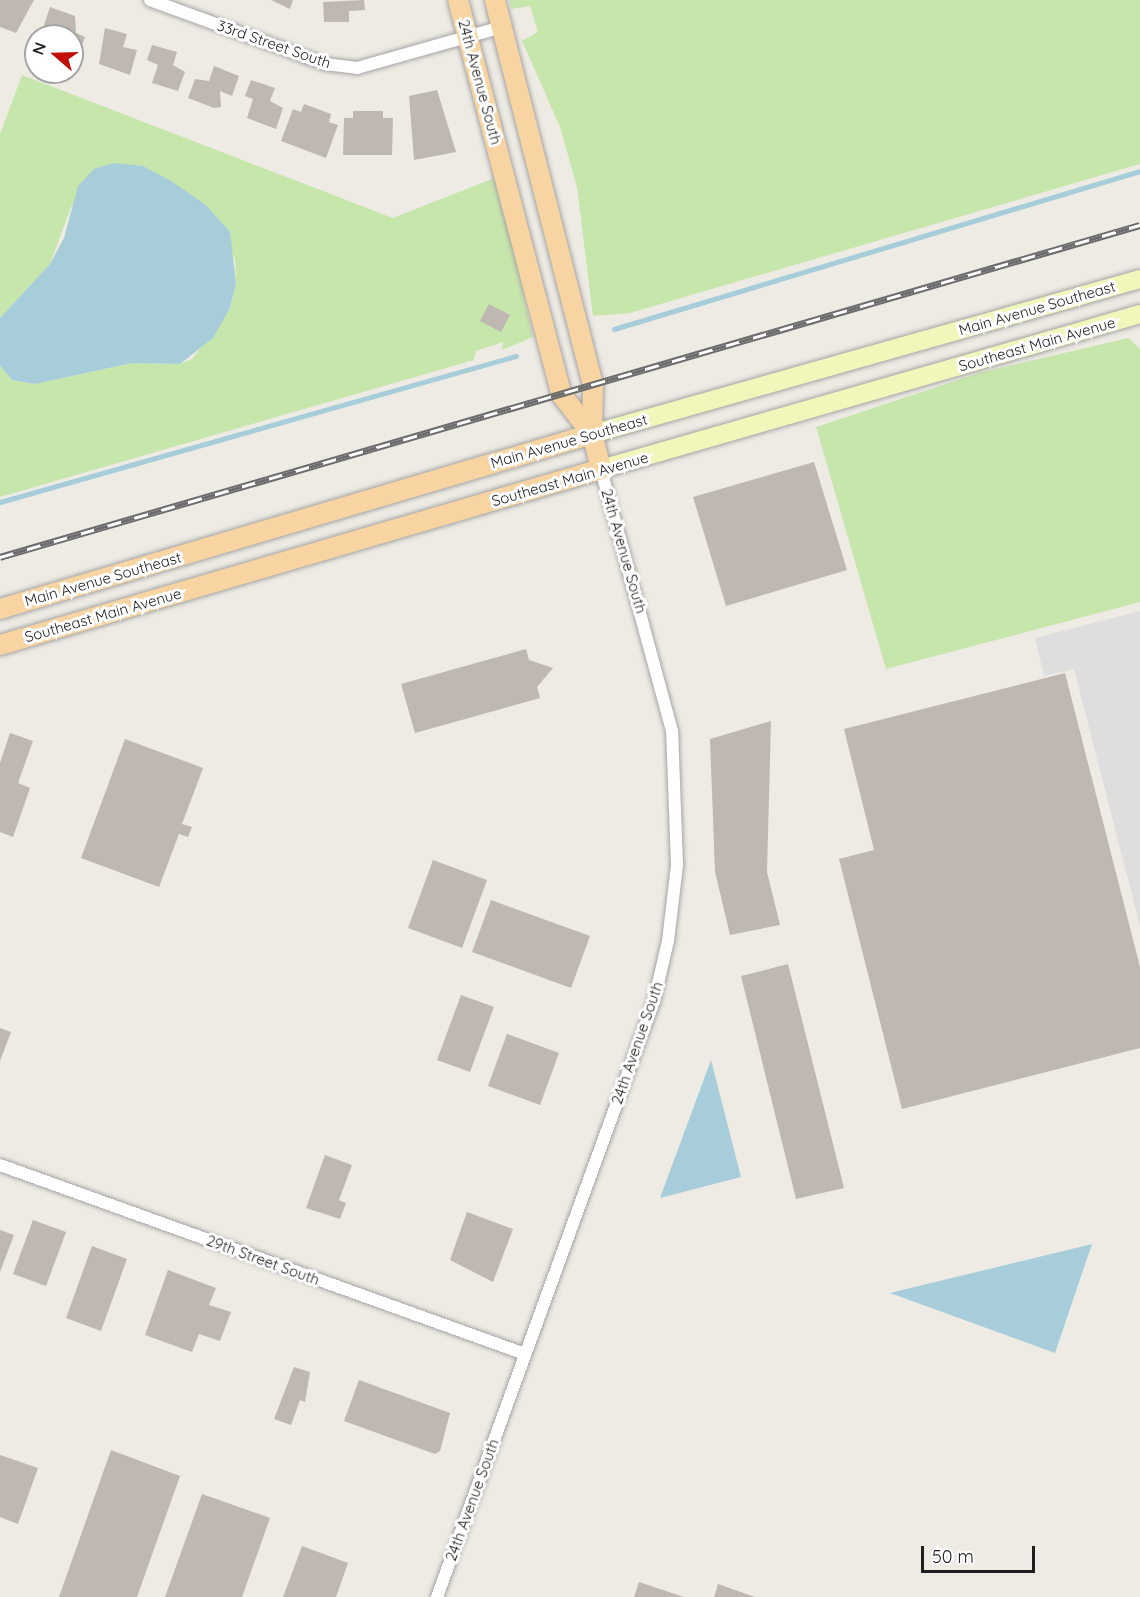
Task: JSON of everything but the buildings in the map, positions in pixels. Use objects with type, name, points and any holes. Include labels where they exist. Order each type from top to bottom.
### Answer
[{"type":"main road","name":"24th Avenue South","points":[[458,0],[561,394],[592,434]]},
{"type":"main road","name":"24th Avenue South","points":[[495,0],[592,385],[592,434],[601,469]]},
{"type":"main road","name":"Main Avenue Southeast","points":[[0,609],[592,434],[1140,279]]},
{"type":"main road","name":"Southeast Main Avenue","points":[[0,645],[1140,314]]},
{"type":"street","name":"33rd Street South","points":[[151,0],[325,64],[357,68],[385,63],[470,39],[502,27]]},
{"type":"street","name":"24th Avenue South","points":[[437,1597],[654,1001],[677,865],[672,731],[601,469]]},
{"type":"street","name":"29th Street South","points":[[0,1165],[525,1354]]},
{"type":"green space","points":[[509,0],[1140,0],[1140,164],[630,313],[593,316],[577,187],[560,127],[522,41],[538,32],[530,6],[511,9]]},
{"type":"green space","points":[[22,75],[24,84],[45,84],[393,218],[497,177],[533,337],[502,350],[503,342],[476,351],[474,360],[0,497],[0,366],[12,380],[35,384],[132,363],[180,364],[192,359],[230,308],[236,283],[235,259],[206,205],[143,166],[72,205],[50,264],[0,318],[0,134]]},
{"type":"green space","points":[[1128,338],[1140,349],[1140,602],[886,669],[816,427],[979,373]]},
{"type":"shaded area","points":[[1140,611],[1140,926],[1074,669],[1044,676],[1035,638]]},
{"type":"water","points":[[113,163],[143,166],[171,181],[206,205],[230,232],[236,283],[230,308],[213,338],[180,364],[132,363],[35,384],[12,380],[0,366],[0,318],[50,264],[64,238],[78,186],[94,169]]},
{"type":"water","points":[[711,1060],[741,1177],[660,1198]]},
{"type":"water","points":[[1092,1244],[1055,1353],[890,1293]]},
{"type":"waterway","points":[[614,329],[1140,171]]},
{"type":"waterway","points":[[0,502],[516,356]]},
{"type":"railway","points":[[0,557],[1140,225]]}]
